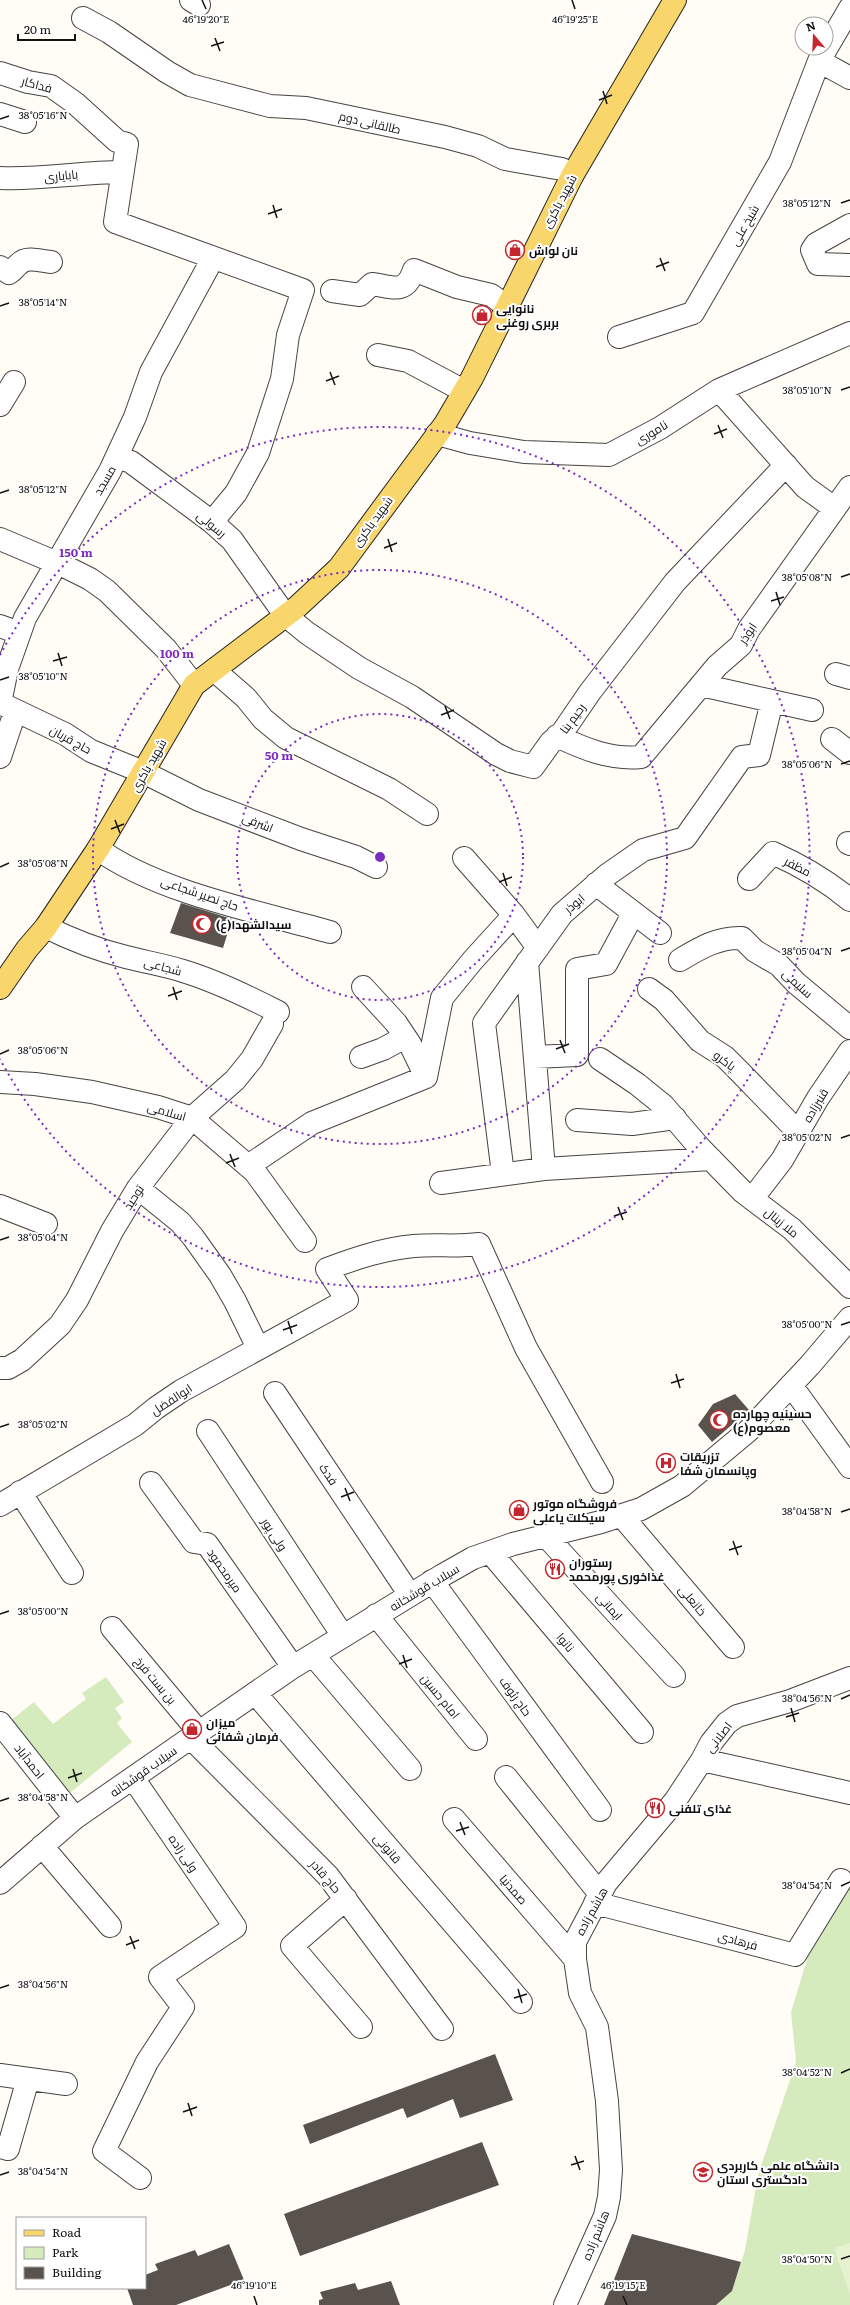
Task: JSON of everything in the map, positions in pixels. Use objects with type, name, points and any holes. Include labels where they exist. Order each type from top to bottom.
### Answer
[{"type":"main road","name":"شهید باکری","points":[[0,988],[27,949],[46,927],[98,849],[194,686],[285,615],[338,568],[437,434],[464,391],[508,307],[546,226],[572,176],[675,0]]},
{"type":"street","name":"شیخ علی","points":[[619,337],[693,313],[780,162],[819,62],[850,8]]},
{"type":"street","name":"طالقانی دوم","points":[[83,18],[110,32],[167,72],[190,85],[270,106],[314,110],[445,137],[478,146],[505,159],[562,169],[572,176]]},
{"type":"street","points":[[819,62],[850,78]]},
{"type":"street","name":"فداکار","points":[[0,73],[28,82],[51,86],[75,103],[117,141],[127,144],[122,172]]},
{"type":"street","points":[[0,114],[25,122]]},
{"type":"street","name":"بابایاری","points":[[0,178],[19,179],[95,172],[122,172]]},
{"type":"street","points":[[122,172],[115,222],[303,290],[288,335],[282,380],[258,452],[236,493],[212,522]]},
{"type":"street","points":[[850,226],[816,244],[812,250],[818,264],[850,265]]},
{"type":"street","name":"مسجد","points":[[0,757],[5,706],[9,629],[35,599],[117,457],[135,417],[151,372],[214,258]]},
{"type":"street","points":[[0,267],[9,273],[15,270],[19,263],[28,259],[51,262]]},
{"type":"street","points":[[332,291],[360,294],[372,284],[401,288],[410,283],[414,270],[457,287],[491,295],[508,307]]},
{"type":"street","name":"ناموری","points":[[437,434],[470,443],[524,452],[609,455],[660,428],[719,390],[850,333]]},
{"type":"street","points":[[378,355],[408,361],[464,391]]},
{"type":"street","points":[[0,405],[14,382]]},
{"type":"street","points":[[719,390],[805,487],[834,508]]},
{"type":"street","name":"رسولی","points":[[117,457],[131,462],[212,522],[232,540],[285,615]]},
{"type":"street","name":"رحیم بنا","points":[[285,615],[331,651],[412,697],[510,761],[533,767],[551,742],[562,733],[590,692],[675,582],[786,465]]},
{"type":"street","name":"ابوذر","points":[[557,736],[583,748],[605,755],[630,758],[641,757],[717,666],[741,645],[749,629],[809,547],[834,508],[850,488]]},
{"type":"street","points":[[0,539],[57,563],[90,579],[107,591],[166,649],[194,686]]},
{"type":"street","points":[[214,670],[246,698],[263,719],[286,738],[390,789],[426,814]]},
{"type":"street","points":[[701,685],[812,710]]},
{"type":"street","name":"ابوذر","points":[[503,1174],[484,1023],[562,914],[596,884],[643,850],[685,838],[742,756],[759,755],[772,701]]},
{"type":"street","name":"حاج قربان","points":[[5,706],[65,734],[92,751],[143,772]]},
{"type":"street","points":[[832,739],[850,753]]},
{"type":"street","name":"اشرفی","points":[[143,772],[199,800],[283,832],[356,857],[376,867]]},
{"type":"street","name":"حاج نصیر شجاعی","points":[[98,849],[116,862],[179,888],[281,920],[330,932]]},
{"type":"street","name":"مظفر","points":[[749,879],[773,853],[798,864],[826,880],[850,900]]},
{"type":"street","points":[[464,858],[514,915],[533,955],[535,1057],[544,1169]]},
{"type":"street","points":[[596,884],[633,914],[660,933]]},
{"type":"street","points":[[535,1057],[577,1055],[577,969],[606,964],[633,914]]},
{"type":"street","points":[[426,1077],[442,998],[473,960],[514,915]]},
{"type":"street","name":"شجاعی","points":[[46,927],[71,940],[102,950],[154,962],[209,980],[241,993],[275,1018]]},
{"type":"street","name":"سلیمی","points":[[680,960],[716,941],[732,937],[742,938],[755,951],[779,965],[796,983],[850,1028]]},
{"type":"street","points":[[363,987],[380,1003],[405,1036],[426,1077]]},
{"type":"street","name":"پاکرو","points":[[649,989],[664,1000],[700,1041],[725,1057],[799,1133]]},
{"type":"street","name":"توحید","points":[[0,1368],[8,1368],[22,1360],[60,1325],[77,1300],[112,1231],[138,1188],[192,1118],[235,1080],[252,1059],[275,1018]]},
{"type":"street","points":[[361,1057],[383,1049],[405,1036]]},
{"type":"street","name":"قنبرزاده","points":[[752,1199],[799,1133],[818,1098],[850,1051]]},
{"type":"street","name":"ملا زینال","points":[[600,1059],[652,1095],[752,1199],[792,1229],[850,1287]]},
{"type":"street","points":[[248,1166],[318,1120],[426,1077]]},
{"type":"street","name":"اسلامی","points":[[0,1082],[34,1084],[92,1092],[192,1118],[255,1172],[305,1241]]},
{"type":"street","points":[[577,1120],[632,1124],[675,1118]]},
{"type":"street","points":[[441,1183],[544,1169],[712,1159]]},
{"type":"street","points":[[138,1188],[180,1222],[193,1237],[236,1301],[258,1348]]},
{"type":"street","points":[[0,1206],[46,1224]]},
{"type":"street","name":"ابوالفضل","points":[[0,1505],[20,1492],[70,1465],[135,1425],[181,1391],[347,1300],[327,1269],[381,1250],[415,1246],[464,1246],[479,1244],[526,1348],[602,1482]]},
{"type":"street","name":"سیلاب قوشخانه","points":[[0,1883],[75,1818],[132,1778],[293,1667],[432,1581],[473,1558],[490,1552],[641,1509],[682,1486],[748,1431],[850,1318]]},
{"type":"street","points":[[791,1385],[850,1467]]},
{"type":"street","name":"فدک","points":[[275,1393],[410,1595]]},
{"type":"street","name":"ولی پور","points":[[208,1431],[343,1636]]},
{"type":"street","name":"میرمحمود","points":[[151,1483],[194,1542],[207,1544],[293,1667]]},
{"type":"street","points":[[20,1492],[72,1573]]},
{"type":"street","name":"خانعلی","points":[[621,1515],[733,1647]]},
{"type":"street","name":"ایمانی","points":[[546,1536],[674,1676]]},
{"type":"street","name":"نانوا","points":[[490,1552],[642,1732]]},
{"type":"street","name":"حاج رئوف","points":[[432,1581],[600,1810]]},
{"type":"street","name":"امام حسین","points":[[376,1615],[476,1739]]},
{"type":"street","name":"بن بست فرخ","points":[[112,1628],[195,1735]]},
{"type":"street","points":[[313,1655],[410,1769]]},
{"type":"street","name":"اصلانی","points":[[702,1760],[727,1723],[737,1716],[790,1701],[850,1678]]},
{"type":"street","name":"قانونی","points":[[255,1693],[522,2002]]},
{"type":"street","name":"احمدآباد","points":[[0,1723],[75,1818]]},
{"type":"street","name":"حاج قادر","points":[[195,1735],[328,1876],[442,2029]]},
{"type":"street","points":[[702,1760],[850,1793]]},
{"type":"street","name":"هاشم زاده","points":[[565,2305],[605,2216],[609,2197],[611,2170],[607,2101],[597,2027],[580,1993],[575,1959],[575,1942],[606,1883],[679,1795],[702,1760]]},
{"type":"street","points":[[506,1777],[598,1899]]},
{"type":"street","name":"ولی زاده","points":[[132,1778],[235,1928],[160,1977],[183,2007],[147,2062],[104,2151],[140,2178]]},
{"type":"street","name":"صمدنیا","points":[[454,1819],[575,1959]]},
{"type":"street","points":[[42,1846],[110,1926]]},
{"type":"street","name":"فرهادی","points":[[598,1899],[795,1955],[841,1880]]},
{"type":"street","points":[[346,1899],[292,1946],[361,2028]]},
{"type":"street","points":[[0,2075],[66,2084]]},
{"type":"street","points":[[0,2147],[8,2149],[28,2079]]},
{"type":"green space","points":[[106,1677],[124,1702],[115,1708],[122,1718],[117,1723],[132,1742],[70,1793],[10,1721],[34,1702],[53,1724],[86,1699],[82,1693]]},
{"type":"green space","points":[[850,1886],[850,2305],[716,2305],[732,2291],[745,2250],[758,2175],[796,2062],[791,2012],[810,1950]]},
{"type":"green space","points":[[850,2243],[850,2295],[834,2248]]},
{"type":"building","name":"سیدالشهدا(ع)","points":[[181,903],[232,919],[223,948],[170,933]]},
{"type":"building","name":"حسینیه چهارده معصوم(ع)","points":[[735,1394],[749,1410],[712,1442],[698,1425],[713,1404]]},
{"type":"building","points":[[495,2054],[513,2100],[460,2118],[453,2099],[407,2118],[403,2108],[310,2144],[303,2125]]},
{"type":"building","points":[[482,2142],[499,2185],[300,2256],[284,2214]]},
{"type":"building","points":[[632,2234],[741,2262],[732,2291],[716,2305],[604,2305]]},
{"type":"building","points":[[229,2244],[244,2280],[176,2305],[133,2305],[127,2289],[146,2289],[146,2275],[158,2270],[155,2264],[195,2250],[198,2256]]},
{"type":"building","points":[[391,2281],[400,2305],[319,2305],[319,2300],[323,2299],[320,2292],[355,2283],[358,2290]]},
{"type":"place","name":"نان لواش","points":[[515,250]]},
{"type":"place","name":"نانوایی بربری روغنی","points":[[482,315]]},
{"type":"place","name":"سیدالشهدا(ع)","points":[[202,924]]},
{"type":"place","name":"حسینیه چهارده معصوم(ع)","points":[[719,1420]]},
{"type":"place","name":"تزریقات وپانسمان شفا","points":[[666,1463]]},
{"type":"place","name":"فروشگاه موتور سیکلت یاعلی","points":[[519,1510]]},
{"type":"place","name":"رستوران غذاخوری پورمحمد","points":[[555,1569]]},
{"type":"place","name":"میزان فرمان شفائی","points":[[192,1729]]},
{"type":"place","name":"غذای تلفنی","points":[[655,1808]]},
{"type":"place","name":"دانشگاه علمی کاربردی دادگستری استان","points":[[703,2172]]}]
